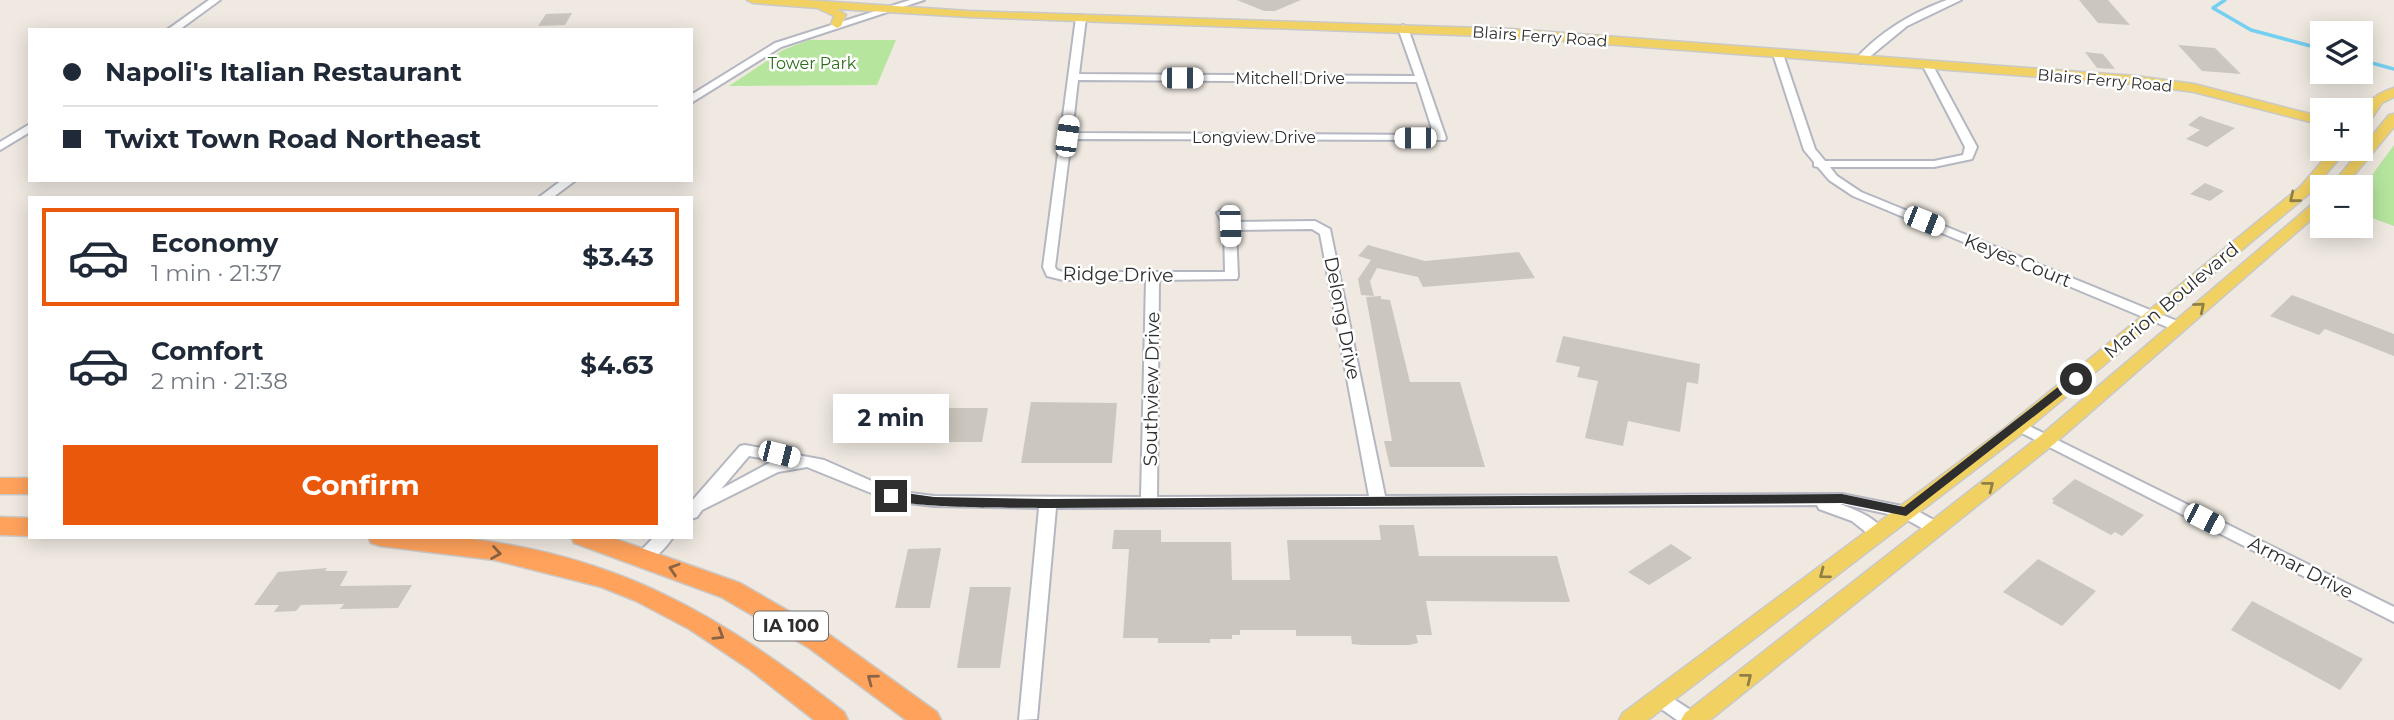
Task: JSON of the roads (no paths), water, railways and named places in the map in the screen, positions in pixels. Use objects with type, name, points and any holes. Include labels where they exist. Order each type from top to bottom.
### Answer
[{"type":"highway","points":[[0,486],[28,486]]},
{"type":"highway","points":[[0,526],[28,527]]},
{"type":"highway","name":"IA 100","points":[[395,539],[519,556],[615,582],[677,609],[709,629],[834,720]]},
{"type":"highway","name":"IA 100","points":[[589,539],[701,578],[774,615],[855,666],[927,720]]},
{"type":"main road","name":"Blairs Ferry Road","points":[[753,0],[890,9],[938,6],[1081,18],[1511,33],[2135,80],[2194,88],[2310,118]]},
{"type":"main road","points":[[834,5],[903,0]]},
{"type":"main road","points":[[819,4],[840,15],[837,24]]},
{"type":"main road","points":[[2373,106],[2377,100],[2394,92]]},
{"type":"main road","points":[[2347,175],[2394,118]]},
{"type":"main road","points":[[2373,135],[2380,137]]},
{"type":"main road","name":"Marion Boulevard","points":[[1631,720],[2019,426],[2305,190],[2330,161]]},
{"type":"main road","name":"Marion Boulevard","points":[[1692,720],[2047,440],[2310,213]]},
{"type":"street","points":[[175,28],[215,0]]},
{"type":"street","points":[[693,98],[761,53],[837,24],[919,0]]},
{"type":"street","points":[[1859,61],[1876,44],[1903,26],[1935,7],[1956,0]]},
{"type":"street","name":"Ridge Drive","points":[[1081,18],[1076,77],[1049,267],[1052,273],[1063,276],[1232,276],[1230,226]]},
{"type":"street","points":[[1403,29],[1420,79]]},
{"type":"street","name":"Keyes Court","points":[[1778,54],[1810,150],[1818,164],[1857,194],[2177,326]]},
{"type":"street","points":[[1818,164],[1934,164],[1968,157],[1971,147],[1928,66]]},
{"type":"street","name":"Mitchell Drive","points":[[1076,77],[1420,79]]},
{"type":"street","name":"Longview Drive","points":[[1067,136],[1441,138],[1420,79]]},
{"type":"street","points":[[0,147],[28,128]]},
{"type":"street","points":[[547,196],[567,182]]},
{"type":"street","points":[[1223,213],[1230,226]]},
{"type":"street","name":"Delong Drive","points":[[1230,226],[1315,225],[1326,232],[1378,502]]},
{"type":"street","name":"Southview Drive","points":[[1149,502],[1153,275]]},
{"type":"street","name":"Armar Drive","points":[[2019,426],[2394,615]]},
{"type":"street","points":[[695,510],[745,450],[810,462],[891,496],[934,501],[1048,503],[1842,499],[1906,512],[1935,528]]},
{"type":"street","points":[[695,510],[774,467],[810,462]]},
{"type":"street","points":[[1792,499],[1838,507],[1858,517],[1878,533]]},
{"type":"street","points":[[1028,719],[1048,503]]},
{"type":"street","points":[[642,558],[663,539]]},
{"type":"street","points":[[1660,698],[1692,720]]},
{"type":"waterway","points":[[2225,0],[2213,8],[2251,30],[2310,46]]},
{"type":"waterway","points":[[2373,63],[2394,69]]},
{"type":"park label","name":"Tower Park","points":[[812,63]]}]
